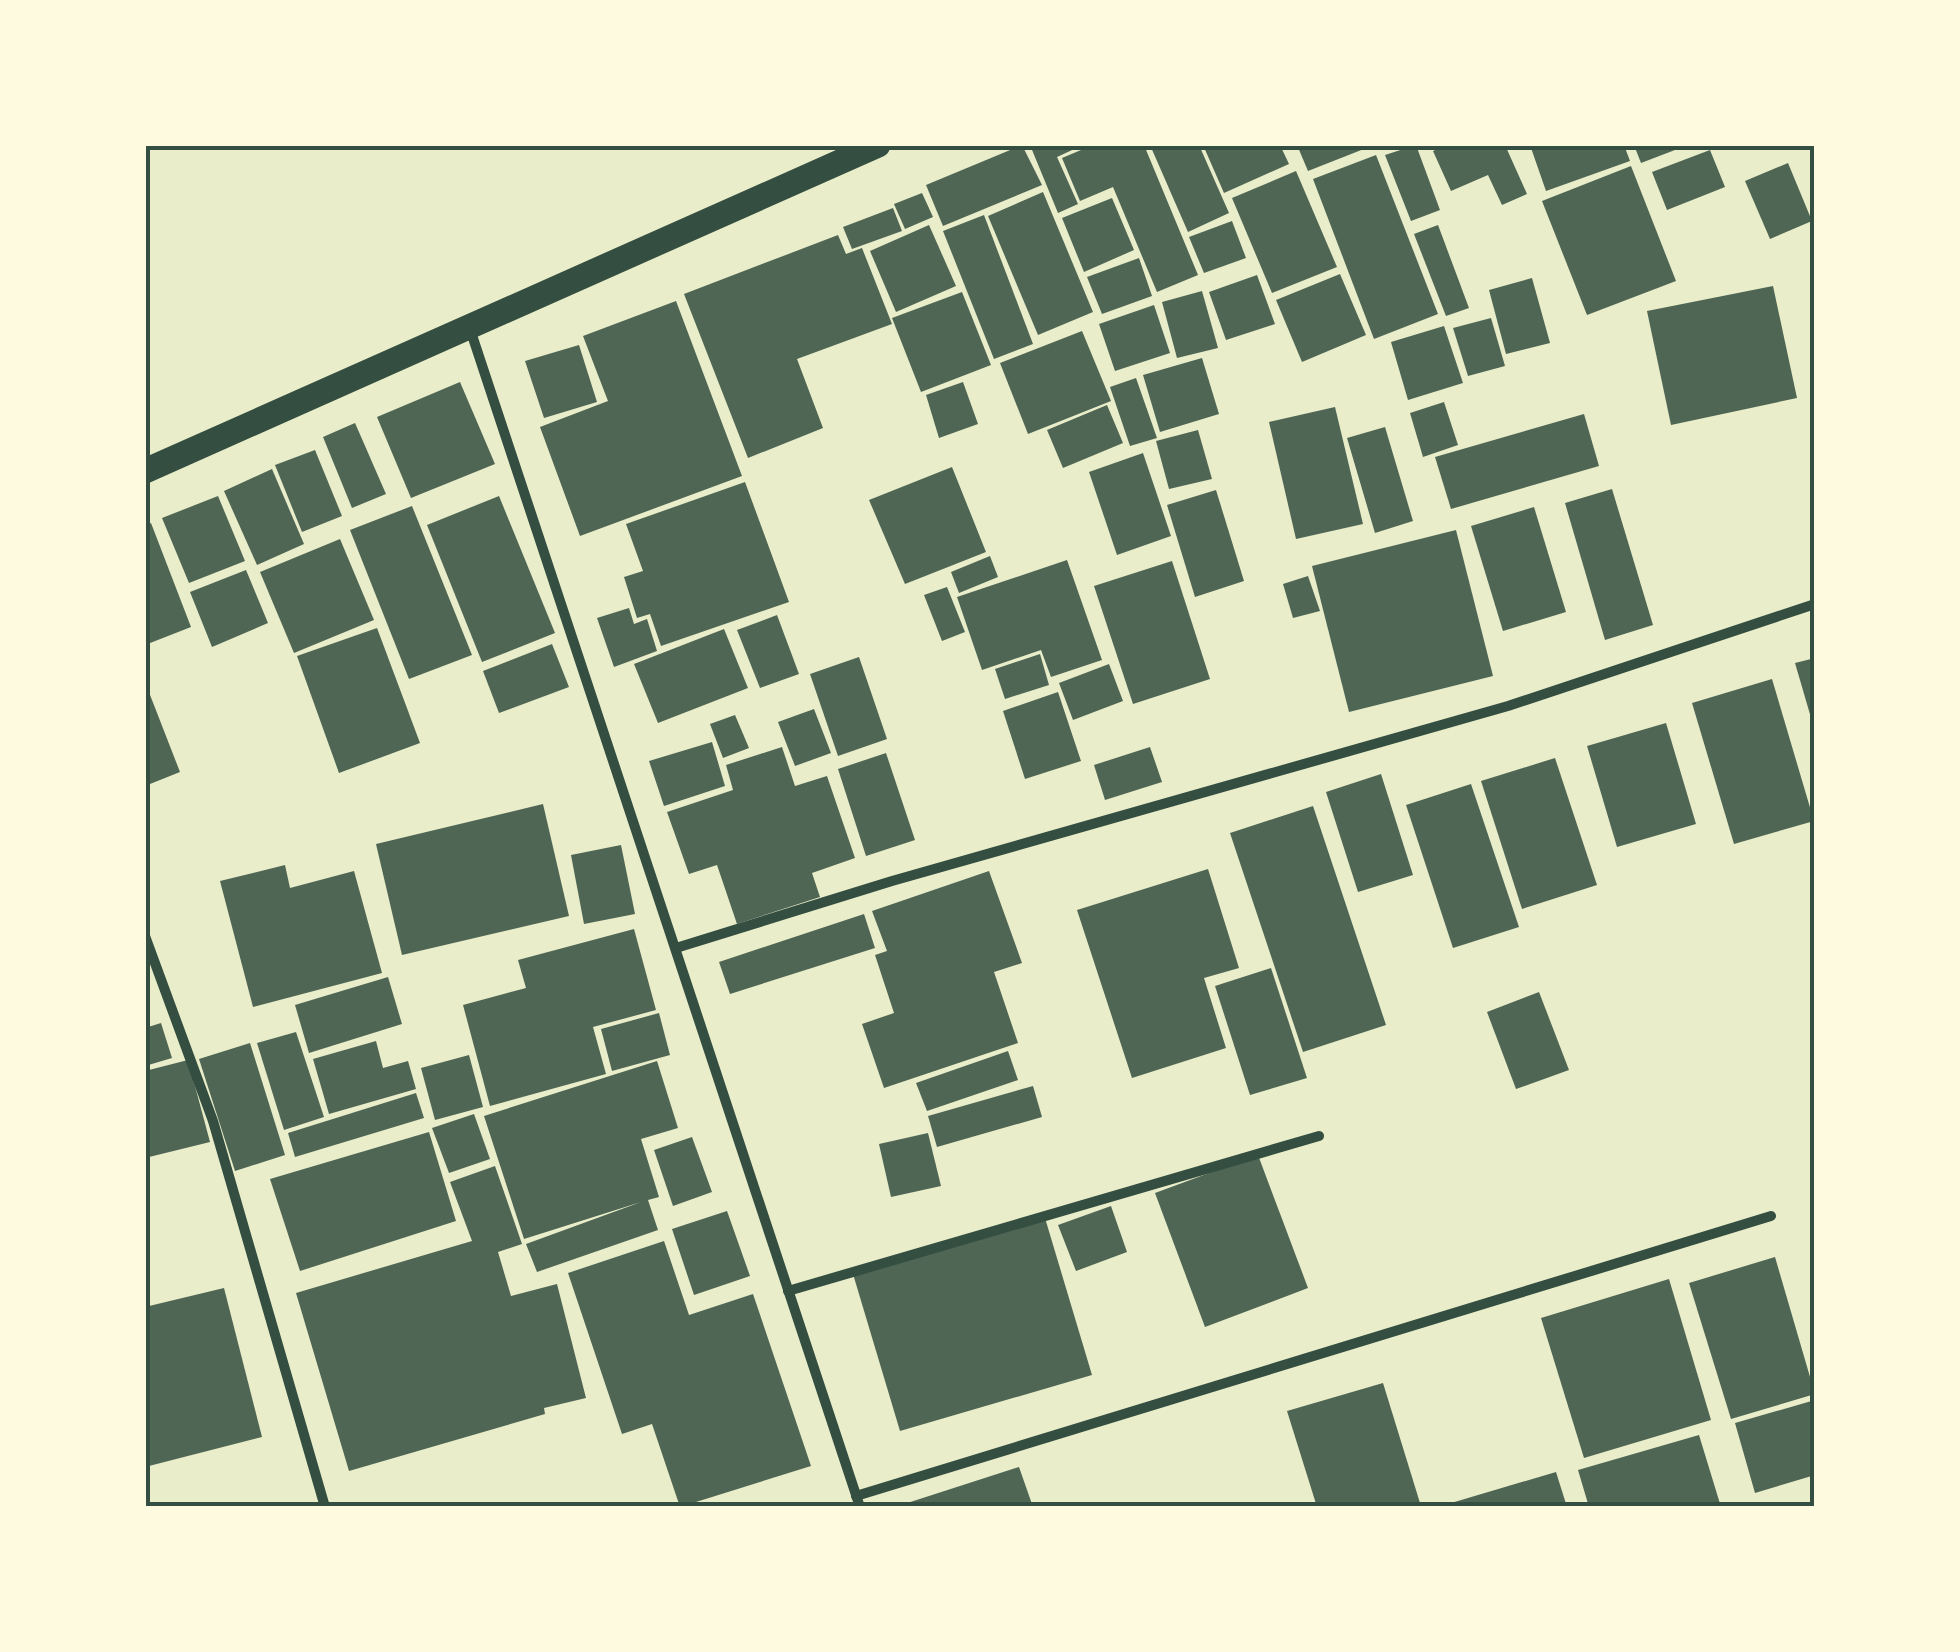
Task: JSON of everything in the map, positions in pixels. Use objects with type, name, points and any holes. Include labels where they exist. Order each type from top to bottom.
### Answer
[{"type":"main road","points":[[145,471],[878,145]]},
{"type":"street","points":[[468,325],[858,1501],[1771,1216]]},
{"type":"street","points":[[676,948],[892,881],[1489,712],[1815,604]]},
{"type":"street","points":[[145,936],[213,1121],[325,1507]]},
{"type":"street","points":[[788,1291],[1319,1136]]},
{"type":"building","points":[[1022,145],[1042,185],[943,226],[926,185]]},
{"type":"building","points":[[1030,145],[1083,145],[1057,157],[1078,204],[1058,213]]},
{"type":"building","points":[[1093,145],[1144,145],[1198,275],[1157,292],[1113,187],[1080,201],[1062,158]]},
{"type":"building","points":[[1150,145],[1199,145],[1229,213],[1188,232]]},
{"type":"building","points":[[1203,145],[1280,145],[1289,164],[1224,193]]},
{"type":"building","points":[[1297,145],[1374,145],[1308,171]]},
{"type":"building","points":[[1416,145],[1440,210],[1411,221],[1385,155]]},
{"type":"building","points":[[1446,145],[1505,145],[1527,194],[1502,205],[1488,175],[1451,191],[1433,151]]},
{"type":"building","points":[[1530,145],[1624,145],[1630,161],[1546,191]]},
{"type":"building","points":[[1634,145],[1688,145],[1641,163]]},
{"type":"building","points":[[1710,150],[1725,187],[1667,210],[1652,172]]},
{"type":"building","points":[[1376,155],[1438,314],[1374,339],[1313,179]]},
{"type":"building","points":[[1788,163],[1812,221],[1770,239],[1745,181]]},
{"type":"building","points":[[1631,166],[1676,281],[1587,315],[1542,201]]},
{"type":"building","points":[[1296,171],[1337,267],[1272,293],[1232,198]]},
{"type":"building","points":[[1043,192],[1093,312],[1038,335],[988,216]]},
{"type":"building","points":[[922,193],[933,217],[905,229],[894,204]]},
{"type":"building","points":[[1112,198],[1134,250],[1084,272],[1062,218]]},
{"type":"building","points":[[893,208],[902,231],[852,249],[843,227]]},
{"type":"building","points":[[984,215],[1033,344],[994,359],[943,231]]},
{"type":"building","points":[[1232,221],[1246,258],[1204,273],[1189,237]]},
{"type":"building","points":[[929,225],[956,286],[896,312],[870,251]]},
{"type":"building","points":[[1438,225],[1469,308],[1446,316],[1414,234]]},
{"type":"building","points":[[838,235],[846,254],[862,248],[892,324],[797,359],[823,428],[748,458],[684,294]]},
{"type":"building","points":[[1139,258],[1152,296],[1102,314],[1087,277]]},
{"type":"building","points":[[1340,274],[1366,335],[1302,362],[1276,300]]},
{"type":"building","points":[[1257,275],[1275,324],[1226,340],[1209,292]]},
{"type":"building","points":[[1532,278],[1550,343],[1506,354],[1489,290]]},
{"type":"building","points":[[1773,286],[1797,398],[1671,425],[1647,311]]},
{"type":"building","points":[[1202,291],[1218,348],[1177,358],[1162,302]]},
{"type":"building","points":[[962,292],[991,365],[921,392],[892,318]]},
{"type":"building","points":[[676,301],[742,476],[580,536],[540,427],[608,401],[583,336]]},
{"type":"building","points":[[1154,305],[1170,353],[1115,371],[1099,324]]},
{"type":"building","points":[[1491,318],[1505,366],[1468,376],[1453,328]]},
{"type":"building","points":[[1444,326],[1463,383],[1408,400],[1391,342]]},
{"type":"building","points":[[1082,331],[1111,401],[1028,434],[1000,363]]},
{"type":"building","points":[[579,345],[597,402],[544,418],[525,361]]},
{"type":"building","points":[[1202,358],[1219,414],[1160,432],[1143,375]]},
{"type":"building","points":[[1136,378],[1157,438],[1130,446],[1110,387]]},
{"type":"building","points":[[460,382],[495,464],[411,498],[377,417]]},
{"type":"building","points":[[963,382],[978,424],[939,438],[926,395]]},
{"type":"building","points":[[1444,402],[1458,445],[1423,457],[1410,413]]},
{"type":"building","points":[[1107,405],[1123,443],[1063,468],[1047,430]]},
{"type":"building","points":[[1335,407],[1363,524],[1296,539],[1269,422]]},
{"type":"building","points":[[1584,414],[1599,466],[1451,509],[1435,457]]},
{"type":"building","points":[[355,423],[386,494],[352,508],[323,437]]},
{"type":"building","points":[[1385,427],[1413,521],[1375,533],[1347,438]]},
{"type":"building","points":[[1198,430],[1212,479],[1169,489],[1156,441]]},
{"type":"building","points":[[315,450],[342,516],[302,532],[275,465]]},
{"type":"building","points":[[1143,453],[1171,536],[1117,555],[1089,472]]},
{"type":"building","points":[[952,467],[986,552],[905,584],[869,500]]},
{"type":"building","points":[[272,469],[304,544],[257,565],[224,491]]},
{"type":"building","points":[[745,482],[789,602],[661,646],[650,614],[637,618],[624,577],[643,571],[626,524]]},
{"type":"building","points":[[1612,489],[1653,625],[1605,640],[1565,503]]},
{"type":"building","points":[[1216,490],[1244,581],[1195,597],[1167,505]]},
{"type":"building","points":[[218,496],[245,561],[189,583],[162,518]]},
{"type":"building","points":[[499,496],[555,633],[482,662],[427,525]]},
{"type":"building","points":[[412,506],[472,655],[409,679],[350,530]]},
{"type":"building","points":[[1534,507],[1566,612],[1503,631],[1471,526]]},
{"type":"building","points":[[151,523],[191,627],[145,645],[145,525]]},
{"type":"building","points":[[1456,530],[1493,676],[1349,712],[1312,566]]},
{"type":"building","points":[[340,539],[374,620],[294,653],[260,572]]},
{"type":"building","points":[[990,556],[998,577],[959,593],[951,572]]},
{"type":"building","points":[[1067,560],[1102,660],[1051,677],[1041,650],[982,670],[957,597]]},
{"type":"building","points":[[1172,561],[1210,679],[1133,704],[1094,586]]},
{"type":"building","points":[[246,570],[268,623],[212,647],[190,592]]},
{"type":"building","points":[[1308,576],[1320,611],[1293,618],[1283,584]]},
{"type":"building","points":[[947,587],[965,632],[942,641],[924,595]]},
{"type":"building","points":[[629,608],[634,624],[647,619],[657,651],[614,667],[597,618]]},
{"type":"building","points":[[777,615],[799,674],[760,688],[737,630]]},
{"type":"building","points":[[377,628],[420,743],[339,773],[297,656]]},
{"type":"building","points":[[724,629],[748,688],[658,723],[634,664]]},
{"type":"building","points":[[552,644],[569,687],[499,713],[483,671]]},
{"type":"building","points":[[1040,654],[1049,685],[1005,699],[995,669]]},
{"type":"building","points":[[859,657],[887,739],[838,756],[810,674]]},
{"type":"building","points":[[1815,658],[1815,728],[1814,728],[1795,663]]},
{"type":"building","points":[[1109,664],[1123,701],[1073,720],[1059,683]]},
{"type":"building","points":[[1772,679],[1814,821],[1734,844],[1692,703]]},
{"type":"building","points":[[145,682],[180,772],[145,786]]},
{"type":"building","points":[[1058,692],[1081,761],[1025,779],[1003,711]]},
{"type":"building","points":[[814,709],[831,753],[795,766],[778,722]]},
{"type":"building","points":[[735,715],[749,748],[723,758],[710,724]]},
{"type":"building","points":[[1666,723],[1696,824],[1617,847],[1587,746]]},
{"type":"building","points":[[712,742],[725,786],[664,806],[649,761]]},
{"type":"building","points":[[782,747],[795,786],[827,776],[855,858],[812,873],[820,897],[737,924],[717,865],[689,874],[667,812],[733,790],[726,765]]},
{"type":"building","points":[[1150,747],[1162,782],[1105,800],[1094,765]]},
{"type":"building","points":[[886,753],[915,840],[866,856],[838,769]]},
{"type":"building","points":[[1555,758],[1597,885],[1522,909],[1481,781]]},
{"type":"building","points":[[1381,774],[1413,875],[1358,892],[1326,792]]},
{"type":"building","points":[[1471,784],[1519,927],[1453,948],[1406,805]]},
{"type":"building","points":[[543,804],[569,916],[402,955],[376,844]]},
{"type":"building","points":[[1313,806],[1386,1025],[1303,1052],[1230,833]]},
{"type":"building","points":[[621,845],[635,914],[584,924],[571,855]]},
{"type":"building","points":[[285,865],[290,888],[354,871],[382,973],[253,1007],[220,881]]},
{"type":"building","points":[[1208,869],[1239,968],[1204,978],[1226,1048],[1132,1078],[1077,910]]},
{"type":"building","points":[[989,871],[1022,963],[994,972],[1018,1043],[884,1088],[862,1024],[894,1013],[875,955],[887,951],[872,911]]},
{"type":"building","points":[[864,914],[875,948],[730,994],[719,962]]},
{"type":"building","points":[[634,929],[656,1010],[593,1027],[606,1074],[490,1106],[463,1005],[526,988],[518,960]]},
{"type":"building","points":[[1271,968],[1307,1078],[1250,1095],[1215,986]]},
{"type":"building","points":[[388,977],[402,1024],[309,1053],[295,1005]]},
{"type":"building","points":[[1539,992],[1569,1070],[1516,1089],[1487,1012]]},
{"type":"building","points":[[659,1013],[670,1055],[612,1071],[601,1029]]},
{"type":"building","points":[[161,1023],[172,1058],[145,1066],[145,1028]]},
{"type":"building","points":[[296,1032],[324,1117],[284,1130],[257,1043]]},
{"type":"building","points":[[376,1041],[383,1068],[408,1061],[416,1089],[329,1114],[313,1059]]},
{"type":"building","points":[[250,1043],[285,1155],[235,1171],[199,1059]]},
{"type":"building","points":[[1008,1051],[1018,1080],[927,1111],[916,1083]]},
{"type":"building","points":[[469,1055],[483,1107],[435,1120],[421,1068]]},
{"type":"building","points":[[188,1060],[210,1142],[145,1158],[145,1071]]},
{"type":"building","points":[[657,1061],[678,1128],[641,1139],[659,1197],[648,1200],[658,1230],[537,1272],[526,1244],[641,1202],[524,1239],[484,1116]]},
{"type":"building","points":[[1033,1086],[1042,1117],[937,1147],[928,1116]]},
{"type":"building","points":[[416,1093],[424,1118],[295,1157],[288,1133]]},
{"type":"building","points":[[474,1114],[490,1159],[449,1173],[432,1128]]},
{"type":"building","points":[[429,1132],[456,1221],[300,1271],[270,1179]]},
{"type":"building","points":[[928,1133],[941,1186],[891,1197],[879,1144]]},
{"type":"building","points":[[692,1137],[712,1192],[673,1206],[654,1150]]},
{"type":"building","points":[[1258,1155],[1308,1288],[1205,1327],[1155,1193]]},
{"type":"building","points":[[495,1166],[522,1244],[498,1252],[511,1296],[557,1284],[586,1398],[544,1408],[545,1414],[349,1471],[296,1293],[472,1241],[450,1182]]},
{"type":"building","points":[[1111,1206],[1127,1252],[1076,1271],[1058,1225]]},
{"type":"building","points":[[727,1211],[750,1276],[694,1295],[672,1229]]},
{"type":"building","points":[[1045,1218],[1092,1375],[900,1431],[853,1274]]},
{"type":"building","points":[[664,1241],[689,1315],[753,1294],[811,1466],[680,1507],[652,1424],[622,1434],[568,1273]]},
{"type":"building","points":[[1775,1257],[1815,1394],[1731,1419],[1689,1283]]},
{"type":"building","points":[[1669,1279],[1711,1420],[1584,1458],[1541,1318]]},
{"type":"building","points":[[224,1288],[262,1437],[145,1467],[145,1307]]},
{"type":"building","points":[[1383,1383],[1420,1503],[1406,1507],[1317,1507],[1287,1411]]},
{"type":"building","points":[[1815,1400],[1815,1475],[1755,1493],[1735,1423]]},
{"type":"building","points":[[1699,1435],[1721,1507],[1589,1507],[1578,1470]]},
{"type":"building","points":[[1019,1467],[1033,1507],[898,1507],[898,1506]]},
{"type":"building","points":[[1556,1472],[1567,1507],[1441,1507],[1441,1506]]}]
